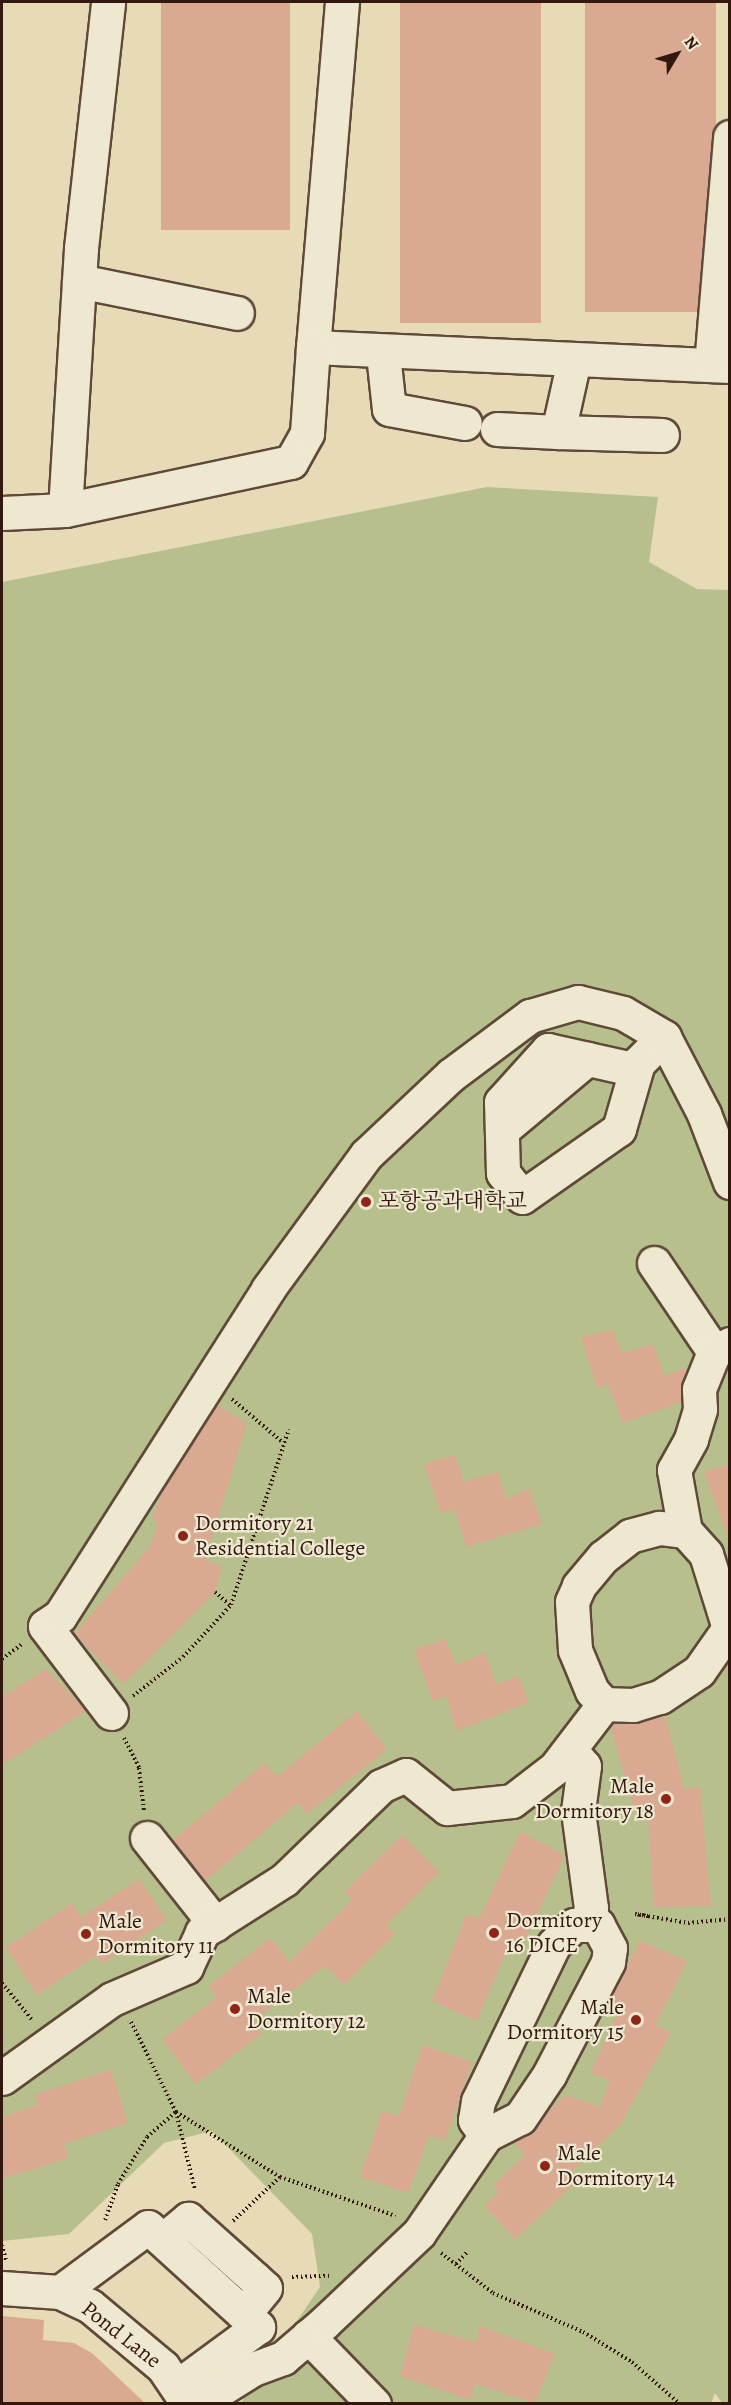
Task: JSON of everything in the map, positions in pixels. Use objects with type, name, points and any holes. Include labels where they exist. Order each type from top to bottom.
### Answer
[{"type":"lane","points":[[65,510],[79,281],[108,2]]},
{"type":"lane","points":[[2,513],[65,510],[291,462],[307,433],[342,2]]},
{"type":"lane","points":[[313,347],[383,354],[720,366],[729,136]]},
{"type":"lane","points":[[79,281],[237,313]]},
{"type":"lane","points":[[383,354],[389,409],[465,423]]},
{"type":"lane","points":[[558,432],[574,360]]},
{"type":"lane","points":[[497,429],[662,435]]},
{"type":"lane","points":[[111,1713],[45,1626],[60,1616],[206,1385],[366,1155],[406,1114],[530,1016],[578,1002],[623,1013],[664,1037],[704,1114],[729,1182]]},
{"type":"lane","points":[[638,1063],[619,1129],[522,1197],[503,1173],[501,1102],[548,1050],[632,1069],[638,1063],[664,1037]]},
{"type":"lane","points":[[654,1263],[719,1364],[691,1439],[674,1470],[685,1531],[706,1554],[729,1628],[699,1671],[684,1682],[633,1705],[604,1704],[592,1691],[575,1650],[572,1602],[579,1586],[603,1557],[630,1536],[659,1528],[685,1531]]},
{"type":"lane","points":[[2,2078],[47,2044],[118,1997],[186,1967],[202,1932],[284,1880],[381,1786],[406,1775],[447,1808],[512,1801],[570,1750],[604,1704]]},
{"type":"lane","points":[[570,1750],[584,1766],[578,1811],[591,1908],[588,1921]]},
{"type":"lane","points":[[147,1838],[215,1924]]},
{"type":"lane","points":[[486,2135],[475,2120],[483,2091],[554,1944],[573,1925],[588,1921]]},
{"type":"lane","points":[[188,2397],[283,2358],[419,2232],[486,2135],[520,2118],[549,2075],[608,1962],[605,1935],[588,1921]]},
{"type":"lane","points":[[163,2240],[188,2219],[265,2288],[244,2314]]},
{"type":"lane","points":[[60,2292],[148,2227],[258,2327],[188,2397]]},
{"type":"lane","name":"Pond Lane","points":[[2,2288],[60,2292],[90,2306],[188,2397]]},
{"type":"lane","points":[[308,2336],[374,2403]]},
{"type":"path","points":[[206,1385],[247,1407],[281,1442]]},
{"type":"path","points":[[147,1838],[139,1768],[111,1713],[183,1657],[231,1605],[281,1442],[289,1429]]},
{"type":"path","points":[[215,1592],[231,1605]]},
{"type":"path","points":[[647,1916],[688,1923],[729,1919]]},
{"type":"path","points":[[2,1983],[20,1999],[47,2044]]},
{"type":"path","points":[[118,1997],[176,2112],[209,2238],[280,2177]]},
{"type":"path","points":[[176,2112],[280,2177],[419,2232],[493,2292],[608,2347],[652,2376],[680,2403]]},
{"type":"path","points":[[103,2228],[118,2184],[147,2137],[176,2112]]},
{"type":"path","points":[[456,2264],[467,2252]]},
{"type":"path","points":[[255,2279],[333,2275]]},
{"type":"green space","name":"포항공과대학교","points":[[487,487],[658,497],[649,562],[697,589],[730,590],[729,2403],[722,2403],[715,2393],[711,2404],[241,2403],[320,2287],[312,2234],[212,2131],[164,2143],[69,2234],[2,2241],[2,582]]},
{"type":"building","points":[[161,2],[290,2],[290,230],[161,230]]},
{"type":"building","points":[[400,2],[541,2],[541,323],[400,323]]},
{"type":"building","points":[[585,2],[716,2],[716,312],[585,312]]},
{"type":"building","points":[[613,1330],[622,1353],[653,1344],[664,1376],[686,1368],[681,1402],[623,1423],[608,1385],[597,1388],[581,1337]]},
{"type":"building","name":"Dormitory 21 Residential College","points":[[217,1405],[247,1423],[205,1559],[222,1567],[215,1592],[124,1684],[74,1634],[149,1548],[158,1524],[152,1518],[164,1488]]},
{"type":"building","points":[[455,1455],[464,1482],[498,1472],[506,1499],[529,1489],[542,1524],[466,1547],[455,1510],[441,1513],[424,1464]]},
{"type":"building","points":[[729,1464],[729,1535],[727,1535],[704,1472]]},
{"type":"building","points":[[445,1639],[456,1665],[485,1653],[496,1684],[518,1676],[529,1702],[457,1731],[446,1696],[433,1701],[414,1650]]},
{"type":"building","points":[[46,1669],[86,1711],[2,1765],[2,1697]]},
{"type":"building","points":[[357,1711],[387,1749],[307,1814],[298,1803],[205,1881],[173,1840],[265,1763],[277,1777]]},
{"type":"building","name":"Male Dormitory 18","points":[[659,1717],[666,1719],[684,1789],[700,1787],[711,1906],[654,1907],[647,1808],[635,1812],[610,1726]]},
{"type":"building","name":"Dormitory 16 DICE","points":[[520,1832],[565,1855],[519,1952],[508,1947],[477,2021],[432,2001],[467,1914],[479,1919]]},
{"type":"building","points":[[402,1835],[439,1872],[386,1925],[395,1934],[344,1985],[325,1966],[253,2021],[262,2033],[196,2084],[162,2039],[217,1997],[208,1986],[271,1938],[289,1962],[352,1900],[344,1892]]},
{"type":"building","name":"Male Dormitory 11","points":[[139,1879],[167,1920],[102,1964],[97,1955],[37,1995],[6,1947],[72,1903],[81,1917]]},
{"type":"building","points":[[640,1941],[687,1961],[656,2024],[671,2033],[620,2125],[566,2177],[573,2185],[515,2239],[484,2206],[499,2192],[493,2185],[525,2155],[515,2144],[566,2095],[600,2107],[610,2081],[591,2072],[616,2016],[605,2008]]},
{"type":"building","points":[[423,2045],[472,2062],[445,2141],[429,2135],[408,2193],[360,2177],[382,2111],[399,2116]]},
{"type":"building","points":[[111,2070],[128,2123],[64,2144],[68,2158],[2,2179],[2,2117],[38,2105],[34,2095]]},
{"type":"building","points":[[2,2316],[44,2320],[43,2340],[74,2343],[92,2353],[145,2403],[2,2403]]},
{"type":"building","points":[[414,2325],[476,2342],[480,2326],[555,2354],[535,2403],[475,2384],[470,2400],[400,2376]]},
{"type":"place","name":"포항공과대학교","points":[[366,1202]]},
{"type":"place","name":"Dormitory 21 Residential College","points":[[183,1536]]},
{"type":"place","name":"Male Dormitory 18","points":[[666,1799]]},
{"type":"place","name":"Dormitory 16 DICE","points":[[494,1933]]},
{"type":"place","name":"Male Dormitory 11","points":[[86,1934]]},
{"type":"place","name":"Male Dormitory 12","points":[[235,2009]]},
{"type":"place","name":"Male Dormitory 15","points":[[636,2020]]},
{"type":"place","name":"Male Dormitory 14","points":[[545,2166]]}]
